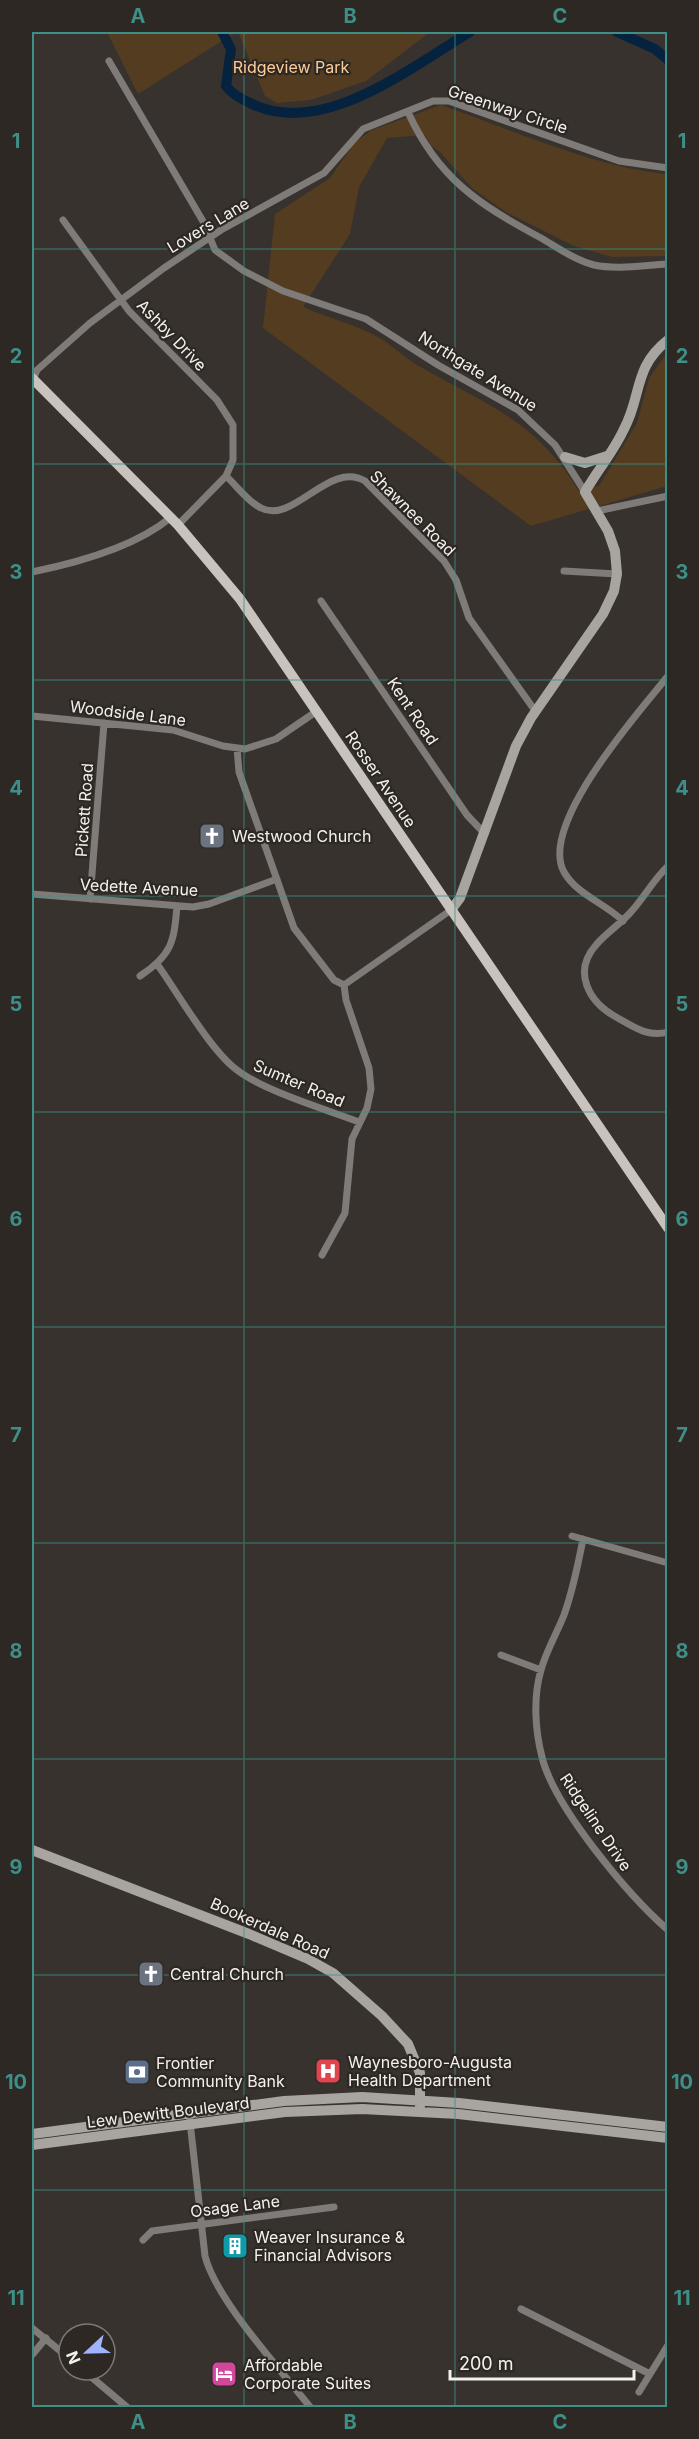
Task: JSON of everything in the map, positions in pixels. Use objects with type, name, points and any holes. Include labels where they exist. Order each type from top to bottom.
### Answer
[{"type":"main road","points":[[585,492],[627,423],[641,371],[653,353],[668,340]]},
{"type":"main road","name":"Rosser Avenue","points":[[32,381],[174,521],[240,599],[668,1228]]},
{"type":"main road","points":[[565,457],[585,463],[607,456]]},
{"type":"main road","name":"Northgate Avenue","points":[[451,910],[460,898],[516,746],[536,712],[603,614],[614,591],[617,574],[612,541],[585,492]]},
{"type":"main road","name":"Bookerdale Road","points":[[32,1850],[165,1899],[326,1968],[382,2016],[408,2044],[419,2068],[420,2106]]},
{"type":"main road","name":"Lew Dewitt Boulevard","points":[[32,2134],[315,2099],[668,2127]]},
{"type":"main road","name":"Lew Dewitt Boulevard","points":[[32,2145],[316,2110],[420,2106],[668,2138]]},
{"type":"street","name":"Northgate Avenue","points":[[109,61],[204,223],[218,254],[244,272],[283,291],[366,319],[438,365],[518,410],[543,431],[565,457],[585,492]]},
{"type":"street","name":"Greenway Circle","points":[[408,112],[433,101],[449,101],[619,161],[668,168]]},
{"type":"street","name":"Lovers Lane","points":[[32,381],[37,370],[120,300],[209,238],[319,177],[341,156],[363,129],[381,120],[408,112]]},
{"type":"street","points":[[408,112],[438,164],[465,192],[491,211],[586,262],[605,266],[668,264]]},
{"type":"street","name":"Ashby Drive","points":[[63,220],[120,300],[217,400],[229,417],[234,449],[226,476]]},
{"type":"street","points":[[32,572],[90,557],[174,521],[226,476]]},
{"type":"street","name":"Shawnee Road","points":[[226,476],[256,504],[272,511],[289,505],[334,480],[353,476],[365,481],[444,561],[456,580],[469,618],[536,712]]},
{"type":"street","points":[[597,511],[668,496]]},
{"type":"street","points":[[564,571],[617,574]]},
{"type":"street","name":"Kent Road","points":[[321,601],[467,815],[484,834]]},
{"type":"street","points":[[623,921],[584,894],[567,876],[560,861],[560,842],[568,819],[589,779],[668,676]]},
{"type":"street","name":"Woodside Lane","points":[[32,717],[182,731],[223,746],[252,748],[271,741],[317,711]]},
{"type":"street","name":"Pickett Road","points":[[90,899],[104,723]]},
{"type":"street","points":[[237,748],[239,772],[297,933],[334,980],[344,985],[346,1000],[364,1051],[370,1081],[369,1100],[349,1151],[345,1213],[322,1255]]},
{"type":"street","points":[[668,866],[623,921],[590,952],[584,968],[588,991],[605,1010],[639,1030],[654,1034],[668,1032]]},
{"type":"street","name":"Vedette Avenue","points":[[32,894],[177,906],[209,904],[277,879]]},
{"type":"street","points":[[140,976],[157,964],[172,943],[177,906]]},
{"type":"street","name":"Northgate Avenue","points":[[344,985],[451,910]]},
{"type":"street","name":"Sumter Road","points":[[157,964],[227,1062],[245,1076],[359,1122]]},
{"type":"street","points":[[572,1536],[668,1563]]},
{"type":"street","name":"Ridgeline Drive","points":[[583,1539],[568,1603],[541,1670],[538,1731],[549,1776],[578,1824],[625,1887],[668,1930]]},
{"type":"street","points":[[501,1655],[541,1670]]},
{"type":"street","points":[[189,2113],[207,2264],[215,2284],[311,2408]]},
{"type":"street","name":"Osage Lane","points":[[142,2240],[152,2231],[334,2207]]},
{"type":"street","points":[[521,2309],[650,2374]]},
{"type":"street","points":[[32,2328],[57,2348]]},
{"type":"street","points":[[32,2355],[46,2338]]},
{"type":"street","points":[[639,2392],[668,2345]]},
{"type":"street","points":[[98,2382],[128,2408]]},
{"type":"green space","name":"Ridgeview Park","points":[[107,32],[236,32],[138,94]]},
{"type":"green space","name":"Ridgeview Park","points":[[238,32],[430,32],[366,81],[311,100],[277,103],[265,96]]},
{"type":"green space","points":[[441,105],[583,156],[667,174],[667,256],[612,257],[574,246],[506,212],[473,189],[440,152],[429,144],[425,135],[387,138],[359,187],[350,234],[303,307],[378,337],[417,365],[507,416],[545,446],[578,490],[599,486],[637,423],[649,378],[667,353],[667,486],[531,526],[263,328],[275,214],[330,178],[355,142],[372,130]]},
{"type":"waterway","points":[[222,32],[231,49],[226,86],[252,104],[279,112],[308,112],[337,105],[366,94],[470,32]]},
{"type":"waterway","points":[[617,32],[655,49],[668,60]]},
{"type":"place","name":"Westwood Church","points":[[212,836]]},
{"type":"place","name":"Central Church","points":[[151,1974]]},
{"type":"place","name":"Waynesboro-Augusta Health Department","points":[[328,2071]]},
{"type":"place","name":"Frontier Community Bank","points":[[137,2072]]},
{"type":"place","name":"Weaver Insurance & Financial Advisors","points":[[235,2246]]},
{"type":"place","name":"Affordable Corporate Suites","points":[[224,2374]]}]
